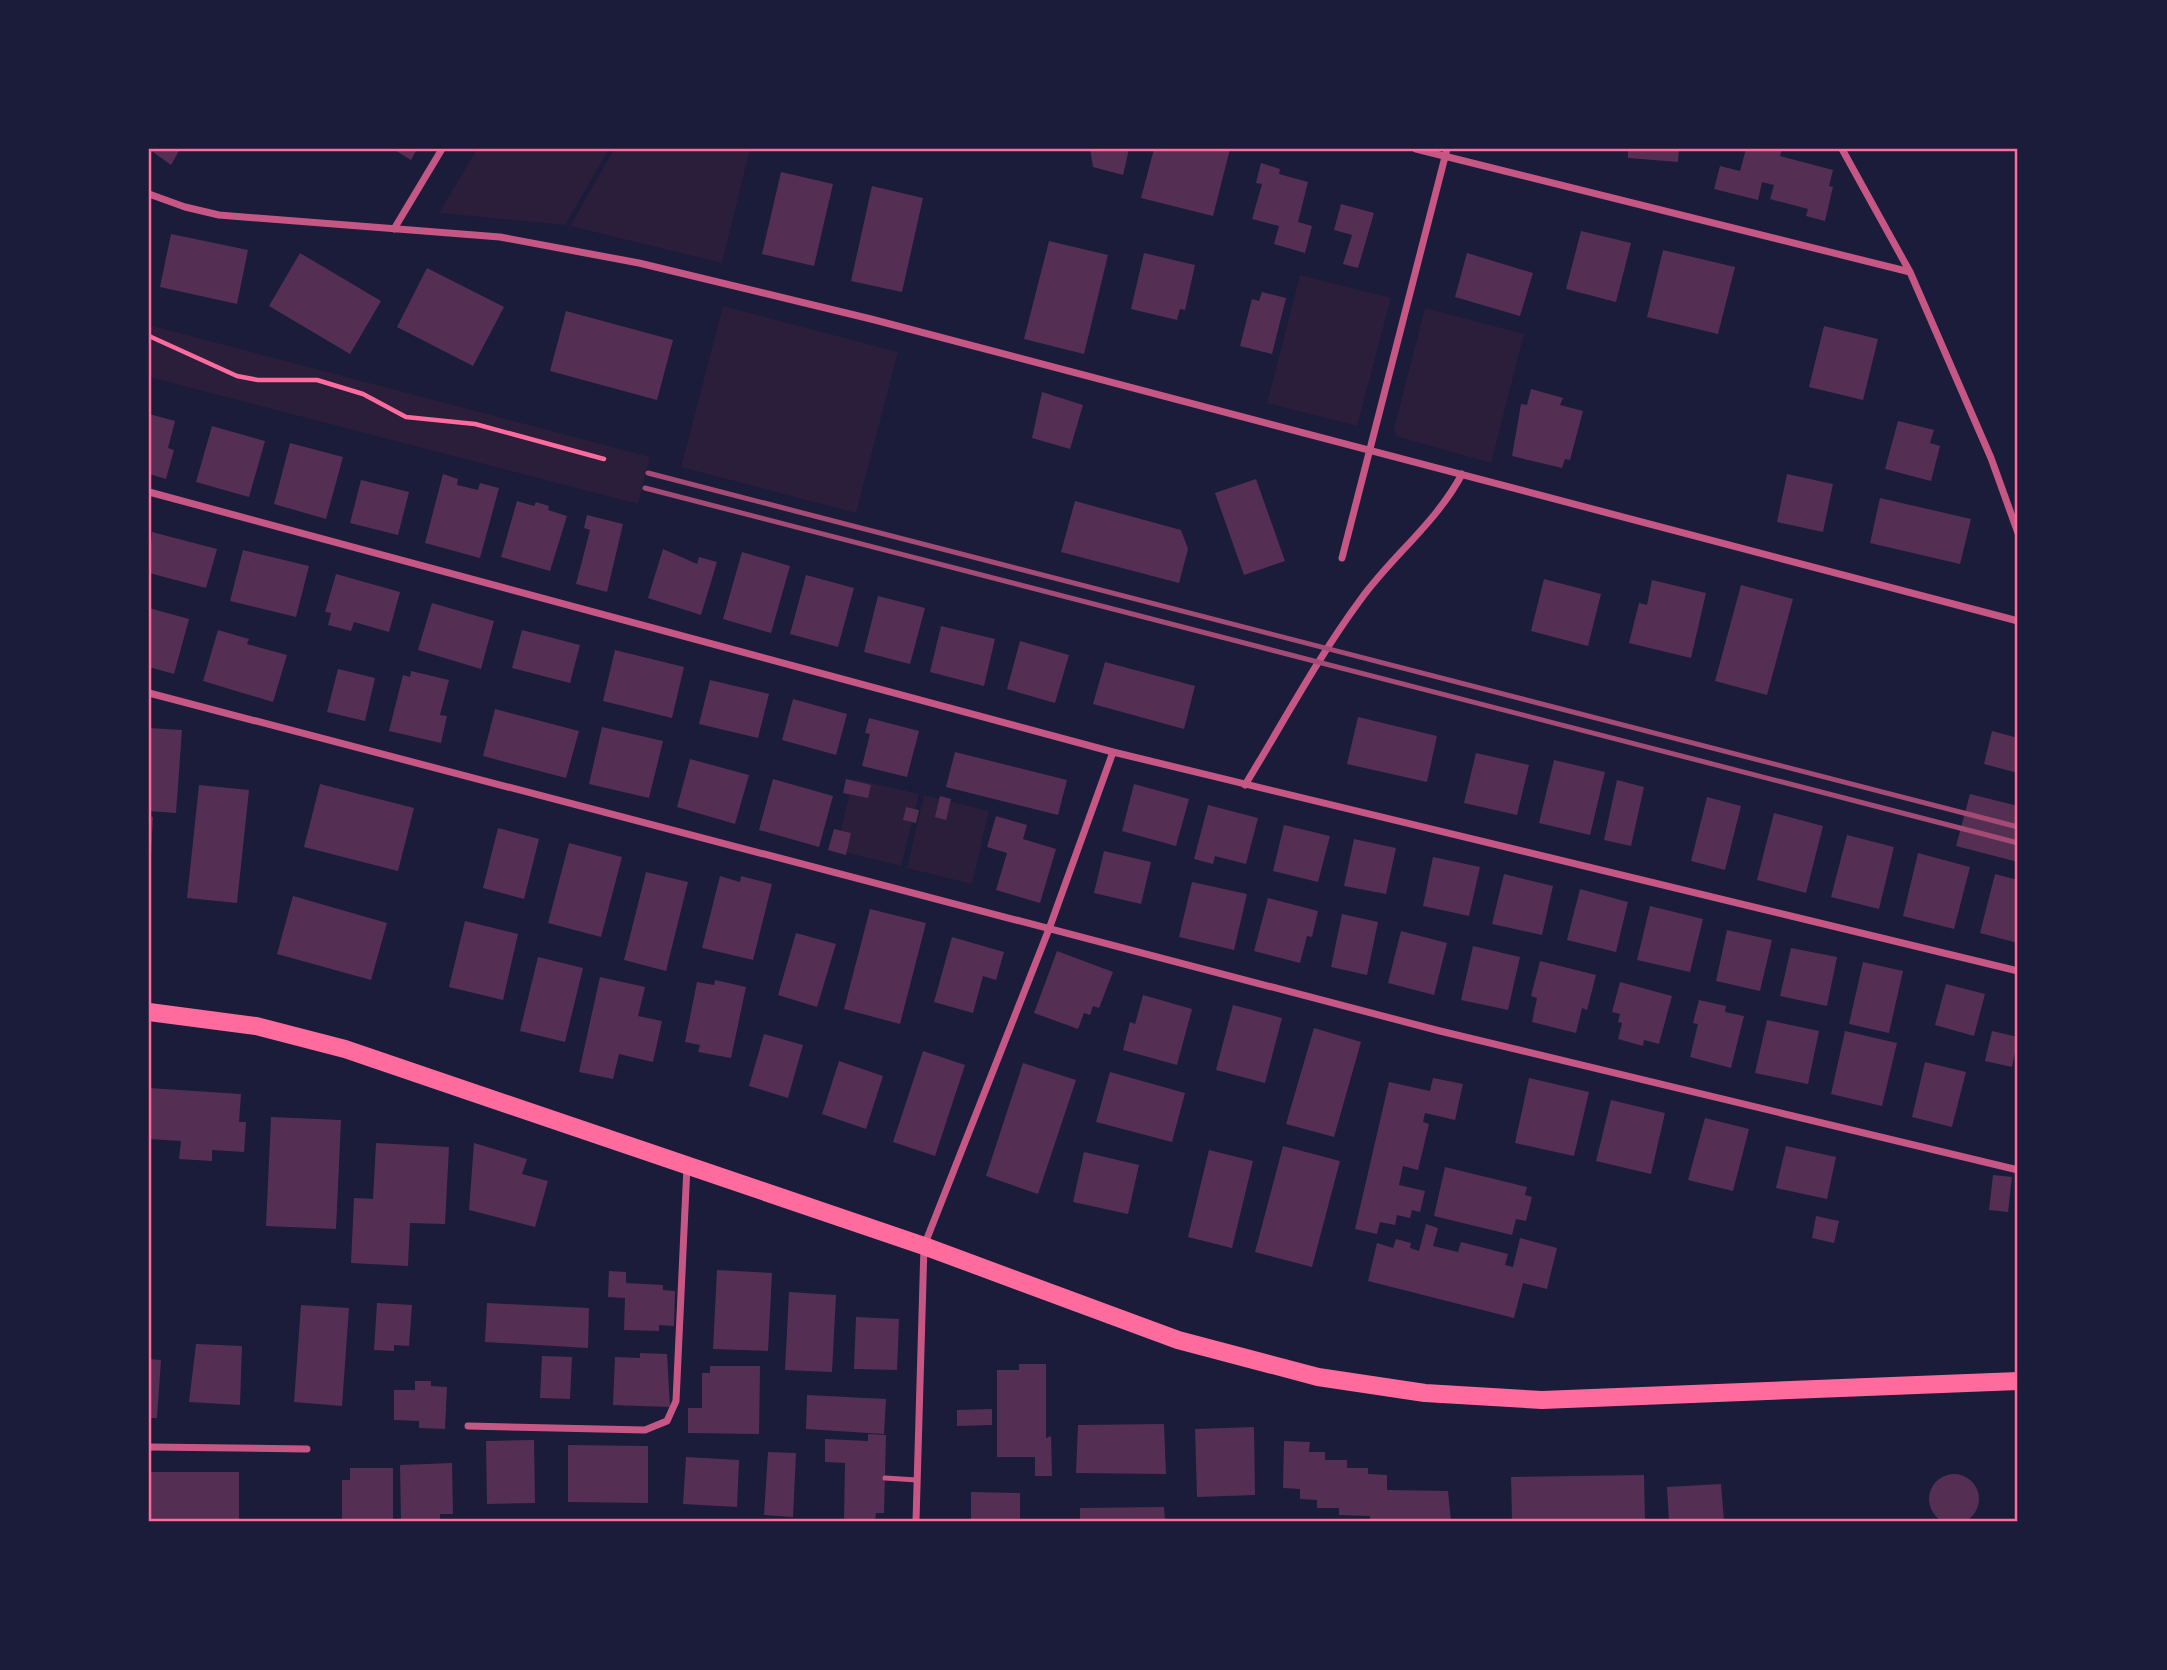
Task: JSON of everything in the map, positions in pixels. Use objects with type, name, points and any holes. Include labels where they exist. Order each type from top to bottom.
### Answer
[{"type":"main road","points":[[149,1012],[240,1023],[334,1045],[924,1247],[1158,1333],[1233,1357],[1341,1381],[1425,1393],[1533,1400],[2018,1381]]},
{"type":"street","points":[[394,229],[442,149]]},
{"type":"street","points":[[1416,149],[1446,153],[1910,272]]},
{"type":"street","points":[[1842,149],[1910,272],[1991,458],[2018,533]]},
{"type":"street","points":[[1342,558],[1372,451],[1446,153]]},
{"type":"street","points":[[149,194],[219,215],[500,237],[639,263],[860,316],[2018,621]]},
{"type":"street","points":[[1245,785],[1348,618],[1374,582],[1440,509],[1462,474]]},
{"type":"street","points":[[149,492],[1245,785],[2018,971]]},
{"type":"street","points":[[149,693],[1474,1040],[2018,1170]]},
{"type":"street","points":[[916,1521],[924,1247],[1049,929],[1113,751]]},
{"type":"street","points":[[468,1426],[645,1430],[667,1421],[676,1401],[687,1165]]},
{"type":"street","points":[[149,1447],[307,1449]]},
{"type":"lane","points":[[885,1478],[917,1480]]},
{"type":"path","points":[[149,336],[237,376],[258,380],[299,378],[325,382],[371,398],[406,418],[475,424],[604,459]]},
{"type":"shaded area","points":[[477,149],[609,149],[565,225],[439,213]]},
{"type":"shaded area","points":[[614,149],[750,149],[722,263],[570,226]]},
{"type":"shaded area","points":[[1300,275],[1391,298],[1357,426],[1267,403]]},
{"type":"shaded area","points":[[723,306],[898,352],[856,513],[681,467]]},
{"type":"shaded area","points":[[1425,308],[1524,334],[1491,463],[1396,436],[1394,429]]},
{"type":"shaded area","points":[[149,325],[650,457],[638,504],[149,377]]},
{"type":"shaded area","points":[[853,779],[919,794],[901,866],[836,850]]},
{"type":"shaded area","points":[[924,795],[989,811],[972,884],[907,868]]},
{"type":"building","points":[[149,149],[180,149],[171,165]]},
{"type":"building","points":[[393,149],[417,149],[411,160]]},
{"type":"building","points":[[1090,149],[1129,149],[1123,175],[1093,167]]},
{"type":"building","points":[[1154,149],[1230,149],[1213,216],[1141,198]]},
{"type":"building","points":[[1628,149],[1679,149],[1678,162],[1628,158]]},
{"type":"building","points":[[1746,149],[1782,149],[1780,156],[1833,170],[1829,186],[1833,187],[1825,221],[1806,216],[1808,209],[1770,199],[1774,185],[1762,182],[1758,200],[1714,189],[1720,166],[1740,171]]},
{"type":"building","points":[[1261,163],[1280,169],[1279,174],[1308,182],[1298,222],[1312,226],[1305,253],[1274,244],[1279,226],[1252,219],[1262,184],[1256,183]]},
{"type":"building","points":[[781,172],[833,184],[814,266],[762,254]]},
{"type":"building","points":[[872,186],[923,198],[902,292],[851,281]]},
{"type":"building","points":[[1341,204],[1374,213],[1358,268],[1343,264],[1352,235],[1334,230]]},
{"type":"building","points":[[1581,231],[1631,243],[1616,302],[1566,289]]},
{"type":"building","points":[[171,234],[248,250],[237,304],[160,287]]},
{"type":"building","points":[[1049,241],[1108,255],[1084,354],[1024,339]]},
{"type":"building","points":[[1663,250],[1735,267],[1718,334],[1647,317]]},
{"type":"building","points":[[300,253],[381,301],[350,354],[269,306]]},
{"type":"building","points":[[1144,253],[1195,265],[1185,310],[1180,309],[1177,320],[1131,309]]},
{"type":"building","points":[[1467,253],[1533,273],[1520,316],[1455,297]]},
{"type":"building","points":[[427,268],[504,307],[473,366],[397,327]]},
{"type":"building","points":[[1262,292],[1286,298],[1272,354],[1240,346],[1252,299],[1259,301]]},
{"type":"building","points":[[566,311],[673,340],[657,400],[550,371]]},
{"type":"building","points":[[1824,326],[1878,339],[1863,400],[1809,387]]},
{"type":"building","points":[[1531,389],[1563,398],[1560,405],[1583,411],[1570,460],[1565,459],[1562,468],[1512,456],[1521,404],[1527,405]]},
{"type":"building","points":[[1042,392],[1083,405],[1070,449],[1032,438]]},
{"type":"building","points":[[149,414],[175,421],[168,448],[174,450],[166,479],[149,474]]},
{"type":"building","points":[[1898,421],[1934,430],[1930,443],[1940,446],[1931,481],[1885,469]]},
{"type":"building","points":[[212,426],[265,441],[249,497],[196,482]]},
{"type":"building","points":[[290,443],[343,457],[326,519],[274,504]]},
{"type":"building","points":[[443,474],[458,479],[457,485],[478,490],[480,483],[499,488],[480,558],[425,543]]},
{"type":"building","points":[[1787,474],[1833,484],[1823,532],[1777,522]]},
{"type":"building","points":[[1256,479],[1285,561],[1244,575],[1215,493]]},
{"type":"building","points":[[361,480],[409,492],[398,535],[350,523]]},
{"type":"building","points":[[1880,498],[1971,519],[1960,564],[1870,543]]},
{"type":"building","points":[[517,501],[534,506],[536,502],[549,506],[548,510],[567,516],[550,571],[501,557]]},
{"type":"building","points":[[1075,501],[1181,530],[1188,549],[1179,583],[1061,552]]},
{"type":"building","points":[[587,515],[623,524],[607,592],[576,584],[590,530],[584,528]]},
{"type":"building","points":[[152,532],[217,549],[206,588],[149,573]]},
{"type":"building","points":[[663,549],[697,564],[699,557],[717,562],[701,615],[648,598]]},
{"type":"building","points":[[243,550],[309,566],[296,617],[230,601]]},
{"type":"building","points":[[742,552],[790,566],[771,633],[723,619]]},
{"type":"building","points":[[336,574],[400,592],[389,632],[354,622],[351,631],[328,625],[331,613],[325,612]]},
{"type":"building","points":[[806,575],[854,588],[838,647],[790,634]]},
{"type":"building","points":[[1544,579],[1601,594],[1588,646],[1531,631]]},
{"type":"building","points":[[1652,580],[1706,593],[1691,658],[1629,643],[1639,603],[1647,605]]},
{"type":"building","points":[[1741,585],[1793,599],[1767,695],[1715,681]]},
{"type":"building","points":[[878,596],[925,608],[910,664],[864,652]]},
{"type":"building","points":[[432,603],[494,621],[481,669],[418,650]]},
{"type":"building","points":[[149,608],[189,619],[174,674],[149,667]]},
{"type":"building","points":[[941,626],[995,639],[984,686],[930,672]]},
{"type":"building","points":[[218,630],[249,639],[247,644],[287,655],[273,702],[203,681]]},
{"type":"building","points":[[522,630],[580,645],[570,683],[512,668]]},
{"type":"building","points":[[1020,641],[1069,655],[1055,703],[1007,689]]},
{"type":"building","points":[[615,650],[684,667],[672,718],[603,701]]},
{"type":"building","points":[[1105,662],[1195,686],[1184,729],[1093,704]]},
{"type":"building","points":[[338,669],[375,678],[365,721],[327,712]]},
{"type":"building","points":[[411,671],[449,680],[440,715],[447,716],[441,743],[389,731],[403,675],[410,677]]},
{"type":"building","points":[[710,680],[769,694],[758,738],[699,724]]},
{"type":"building","points":[[793,699],[847,714],[836,755],[782,740]]},
{"type":"building","points":[[495,709],[579,731],[566,778],[483,756]]},
{"type":"building","points":[[1358,717],[1437,736],[1427,782],[1347,764]]},
{"type":"building","points":[[869,718],[919,731],[907,777],[862,766],[870,734],[865,733]]},
{"type":"building","points":[[602,727],[663,741],[649,798],[589,784]]},
{"type":"building","points":[[149,728],[182,730],[176,813],[149,811]]},
{"type":"building","points":[[1992,731],[2018,738],[2018,773],[1984,764]]},
{"type":"building","points":[[955,752],[1067,780],[1058,815],[946,787]]},
{"type":"building","points":[[1476,753],[1529,765],[1517,815],[1464,803]]},
{"type":"building","points":[[690,759],[749,775],[735,824],[677,807]]},
{"type":"building","points":[[1554,760],[1605,772],[1590,835],[1539,823]]},
{"type":"building","points":[[773,779],[833,796],[819,847],[759,830]]},
{"type":"building","points":[[846,779],[871,785],[868,798],[843,793]]},
{"type":"building","points":[[1617,780],[1644,787],[1631,846],[1604,840]]},
{"type":"building","points":[[320,784],[414,808],[398,871],[304,847]]},
{"type":"building","points":[[1134,784],[1189,799],[1176,846],[1122,831]]},
{"type":"building","points":[[199,785],[249,790],[237,903],[187,898]]},
{"type":"building","points":[[1970,794],[2018,806],[2018,862],[1956,846]]},
{"type":"building","points":[[940,796],[951,799],[946,820],[935,817]]},
{"type":"building","points":[[1707,797],[1741,806],[1725,870],[1691,861]]},
{"type":"building","points":[[1208,805],[1258,818],[1246,864],[1215,856],[1213,864],[1194,859]]},
{"type":"building","points":[[906,807],[919,810],[916,823],[903,820]]},
{"type":"building","points":[[1774,813],[1823,826],[1806,893],[1757,880]]},
{"type":"building","points":[[149,816],[153,817],[151,856],[149,856]]},
{"type":"building","points":[[996,816],[1027,825],[1023,839],[1056,849],[1040,903],[996,890],[1007,853],[987,847]]},
{"type":"building","points":[[1284,825],[1330,836],[1318,882],[1273,871]]},
{"type":"building","points":[[498,828],[539,839],[524,899],[483,888]]},
{"type":"building","points":[[834,829],[851,833],[846,855],[828,850]]},
{"type":"building","points":[[1847,835],[1894,847],[1879,909],[1831,897]]},
{"type":"building","points":[[1354,839],[1396,848],[1386,894],[1344,886]]},
{"type":"building","points":[[569,843],[622,857],[601,937],[548,923]]},
{"type":"building","points":[[1104,851],[1151,862],[1141,904],[1094,893]]},
{"type":"building","points":[[1918,853],[1970,867],[1954,929],[1903,916]]},
{"type":"building","points":[[1433,857],[1480,867],[1469,916],[1423,906]]},
{"type":"building","points":[[646,872],[688,882],[666,971],[624,960]]},
{"type":"building","points":[[1504,874],[1553,886],[1542,935],[1492,924]]},
{"type":"building","points":[[1995,874],[2018,880],[2018,943],[1980,933]]},
{"type":"building","points":[[720,876],[740,882],[741,876],[772,884],[753,960],[702,948]]},
{"type":"building","points":[[1192,882],[1247,894],[1234,950],[1179,937]]},
{"type":"building","points":[[1580,889],[1628,902],[1616,952],[1567,940]]},
{"type":"building","points":[[293,896],[387,923],[371,980],[277,954]]},
{"type":"building","points":[[1268,898],[1318,911],[1312,937],[1307,936],[1300,963],[1254,951]]},
{"type":"building","points":[[1650,906],[1703,919],[1690,972],[1637,960]]},
{"type":"building","points":[[870,909],[926,923],[900,1024],[844,1009]]},
{"type":"building","points":[[1342,914],[1378,922],[1367,975],[1331,967]]},
{"type":"building","points":[[465,921],[518,934],[503,1000],[449,987]]},
{"type":"building","points":[[1727,930],[1772,940],[1760,991],[1716,981]]},
{"type":"building","points":[[1401,931],[1447,943],[1434,995],[1388,983]]},
{"type":"building","points":[[796,933],[836,944],[817,1007],[778,995]]},
{"type":"building","points":[[952,937],[1004,952],[996,980],[983,976],[973,1013],[934,1002]]},
{"type":"building","points":[[1473,946],[1520,957],[1508,1010],[1461,1000]]},
{"type":"building","points":[[1791,948],[1837,957],[1827,1006],[1780,996]]},
{"type":"building","points":[[1057,951],[1113,972],[1099,1008],[1093,1006],[1090,1015],[1084,1013],[1078,1029],[1034,1013]]},
{"type":"building","points":[[538,957],[583,968],[565,1042],[520,1031]]},
{"type":"building","points":[[1540,961],[1596,975],[1587,1010],[1582,1008],[1576,1033],[1532,1022],[1537,998],[1531,996]]},
{"type":"building","points":[[1863,962],[1903,971],[1889,1033],[1849,1024]]},
{"type":"building","points":[[600,977],[645,987],[638,1016],[662,1021],[653,1062],[619,1054],[613,1079],[579,1072]]},
{"type":"building","points":[[715,980],[746,987],[731,1058],[698,1052],[700,1045],[685,1042],[697,982],[714,985]]},
{"type":"building","points":[[1620,982],[1672,996],[1659,1044],[1644,1040],[1643,1046],[1618,1039],[1622,1023],[1618,1022],[1620,1014],[1612,1012]]},
{"type":"building","points":[[1946,984],[1985,994],[1974,1036],[1935,1025]]},
{"type":"building","points":[[1143,995],[1192,1009],[1177,1065],[1123,1050],[1130,1022],[1135,1024]]},
{"type":"building","points":[[1699,1000],[1726,1006],[1725,1012],[1744,1016],[1731,1068],[1690,1057],[1698,1024],[1693,1023]]},
{"type":"building","points":[[1233,1005],[1282,1018],[1265,1083],[1216,1070]]},
{"type":"building","points":[[1767,1020],[1819,1031],[1808,1084],[1755,1073]]},
{"type":"building","points":[[1314,1028],[1361,1042],[1334,1137],[1286,1124]]},
{"type":"building","points":[[1845,1031],[1897,1043],[1882,1106],[1831,1094]]},
{"type":"building","points":[[1992,1031],[2018,1037],[2012,1067],[1985,1061]]},
{"type":"building","points":[[764,1034],[803,1045],[788,1098],[749,1086]]},
{"type":"building","points":[[923,1051],[965,1065],[935,1156],[893,1142]]},
{"type":"building","points":[[839,1061],[883,1076],[866,1129],[822,1114]]},
{"type":"building","points":[[1925,1062],[1966,1072],[1952,1127],[1912,1117]]},
{"type":"building","points":[[1023,1063],[1076,1080],[1038,1194],[986,1176]]},
{"type":"building","points":[[1110,1072],[1185,1093],[1172,1142],[1096,1122]]},
{"type":"building","points":[[1433,1078],[1463,1084],[1455,1120],[1425,1113],[1423,1122],[1429,1124],[1418,1170],[1403,1166],[1399,1185],[1425,1191],[1420,1212],[1412,1210],[1410,1218],[1397,1215],[1395,1225],[1380,1222],[1377,1234],[1355,1229],[1389,1082],[1430,1091]]},
{"type":"building","points":[[1529,1078],[1589,1092],[1574,1156],[1515,1143]]},
{"type":"building","points":[[149,1088],[241,1094],[239,1122],[246,1122],[244,1152],[212,1150],[212,1161],[179,1159],[181,1141],[149,1139]]},
{"type":"building","points":[[1611,1100],[1665,1113],[1651,1174],[1596,1161]]},
{"type":"building","points":[[271,1117],[341,1120],[336,1229],[266,1226]]},
{"type":"building","points":[[1705,1118],[1749,1129],[1733,1191],[1688,1180]]},
{"type":"building","points":[[376,1143],[449,1147],[445,1224],[410,1223],[408,1266],[351,1263],[354,1198],[373,1199]]},
{"type":"building","points":[[474,1143],[527,1159],[522,1174],[548,1181],[535,1227],[469,1210]]},
{"type":"building","points":[[1283,1146],[1340,1161],[1312,1267],[1255,1252]]},
{"type":"building","points":[[1786,1146],[1836,1157],[1827,1199],[1776,1188]]},
{"type":"building","points":[[1209,1150],[1253,1161],[1232,1248],[1188,1237]]},
{"type":"building","points":[[1084,1152],[1139,1165],[1128,1214],[1073,1202]]},
{"type":"building","points":[[1445,1167],[1527,1187],[1525,1195],[1532,1197],[1526,1221],[1516,1219],[1512,1235],[1434,1216]]},
{"type":"building","points":[[1993,1175],[2012,1177],[2008,1212],[1989,1210]]},
{"type":"building","points":[[1816,1216],[1839,1221],[1834,1243],[1812,1238]]},
{"type":"building","points":[[1426,1224],[1438,1228],[1433,1246],[1458,1252],[1461,1242],[1508,1254],[1505,1265],[1513,1267],[1520,1238],[1557,1248],[1547,1289],[1523,1283],[1514,1318],[1368,1281],[1377,1243],[1393,1248],[1396,1239],[1411,1243],[1410,1248],[1419,1251]]},
{"type":"building","points":[[717,1270],[772,1273],[768,1351],[713,1349]]},
{"type":"building","points":[[609,1271],[626,1272],[626,1283],[663,1285],[663,1290],[675,1291],[674,1326],[659,1325],[659,1331],[624,1330],[625,1298],[608,1297]]},
{"type":"building","points":[[789,1292],[836,1295],[832,1372],[785,1370]]},
{"type":"building","points":[[377,1303],[412,1305],[409,1346],[394,1345],[394,1351],[374,1350]]},
{"type":"building","points":[[487,1303],[589,1308],[588,1348],[485,1342]]},
{"type":"building","points":[[301,1305],[349,1308],[342,1406],[294,1402]]},
{"type":"building","points":[[856,1317],[899,1319],[897,1370],[854,1369]]},
{"type":"building","points":[[196,1344],[242,1346],[240,1405],[189,1402]]},
{"type":"building","points":[[640,1353],[667,1354],[670,1407],[613,1405],[615,1357],[640,1358]]},
{"type":"building","points":[[542,1356],[572,1357],[570,1399],[540,1398]]},
{"type":"building","points":[[149,1359],[161,1360],[157,1418],[149,1418]]},
{"type":"building","points":[[1019,1364],[1046,1364],[1046,1438],[1051,1436],[1052,1476],[1035,1476],[1035,1457],[997,1457],[997,1370],[1019,1370]]},
{"type":"building","points":[[710,1366],[760,1366],[759,1434],[688,1433],[688,1408],[702,1408],[702,1373],[710,1373]]},
{"type":"building","points":[[415,1381],[431,1381],[431,1386],[447,1387],[445,1429],[419,1428],[419,1421],[394,1420],[394,1390],[415,1390]]},
{"type":"building","points":[[807,1395],[886,1399],[884,1434],[806,1429]]},
{"type":"building","points":[[992,1409],[992,1425],[957,1426],[957,1410]]},
{"type":"building","points":[[1164,1424],[1166,1474],[1076,1473],[1078,1425]]},
{"type":"building","points":[[1254,1427],[1255,1495],[1197,1497],[1195,1429]]},
{"type":"building","points":[[868,1434],[886,1435],[884,1513],[876,1513],[875,1521],[844,1520],[845,1463],[825,1462],[825,1439],[868,1441]]},
{"type":"building","points":[[534,1440],[535,1503],[487,1504],[486,1441]]},
{"type":"building","points":[[1284,1441],[1310,1442],[1309,1452],[1325,1452],[1325,1460],[1347,1460],[1347,1468],[1368,1468],[1368,1474],[1387,1475],[1387,1490],[1448,1491],[1451,1521],[1370,1521],[1370,1516],[1339,1515],[1339,1508],[1317,1508],[1317,1500],[1300,1499],[1300,1489],[1283,1488]]},
{"type":"building","points":[[568,1445],[648,1446],[648,1503],[568,1502]]},
{"type":"building","points":[[768,1452],[796,1453],[793,1517],[764,1515]]},
{"type":"building","points":[[686,1457],[739,1460],[737,1507],[683,1504]]},
{"type":"building","points":[[452,1463],[453,1514],[440,1514],[440,1521],[401,1521],[400,1465]]},
{"type":"building","points":[[350,1468],[393,1468],[393,1521],[342,1521],[342,1480],[350,1480]]},
{"type":"building","points":[[149,1472],[239,1472],[239,1521],[149,1521]]},
{"type":"building","points":[[1954,1474],[1972,1481],[1979,1499],[1972,1517],[1954,1524],[1936,1517],[1929,1499],[1936,1481]]},
{"type":"building","points":[[1644,1475],[1645,1521],[1512,1521],[1511,1477]]},
{"type":"building","points":[[1721,1484],[1724,1521],[1669,1521],[1667,1487]]},
{"type":"building","points":[[971,1492],[1020,1493],[1020,1521],[971,1521]]},
{"type":"building","points":[[1164,1507],[1165,1521],[1080,1521],[1080,1508]]},
{"type":"railway","points":[[648,473],[2018,827]]},
{"type":"railway","points":[[645,488],[2018,843]]}]
